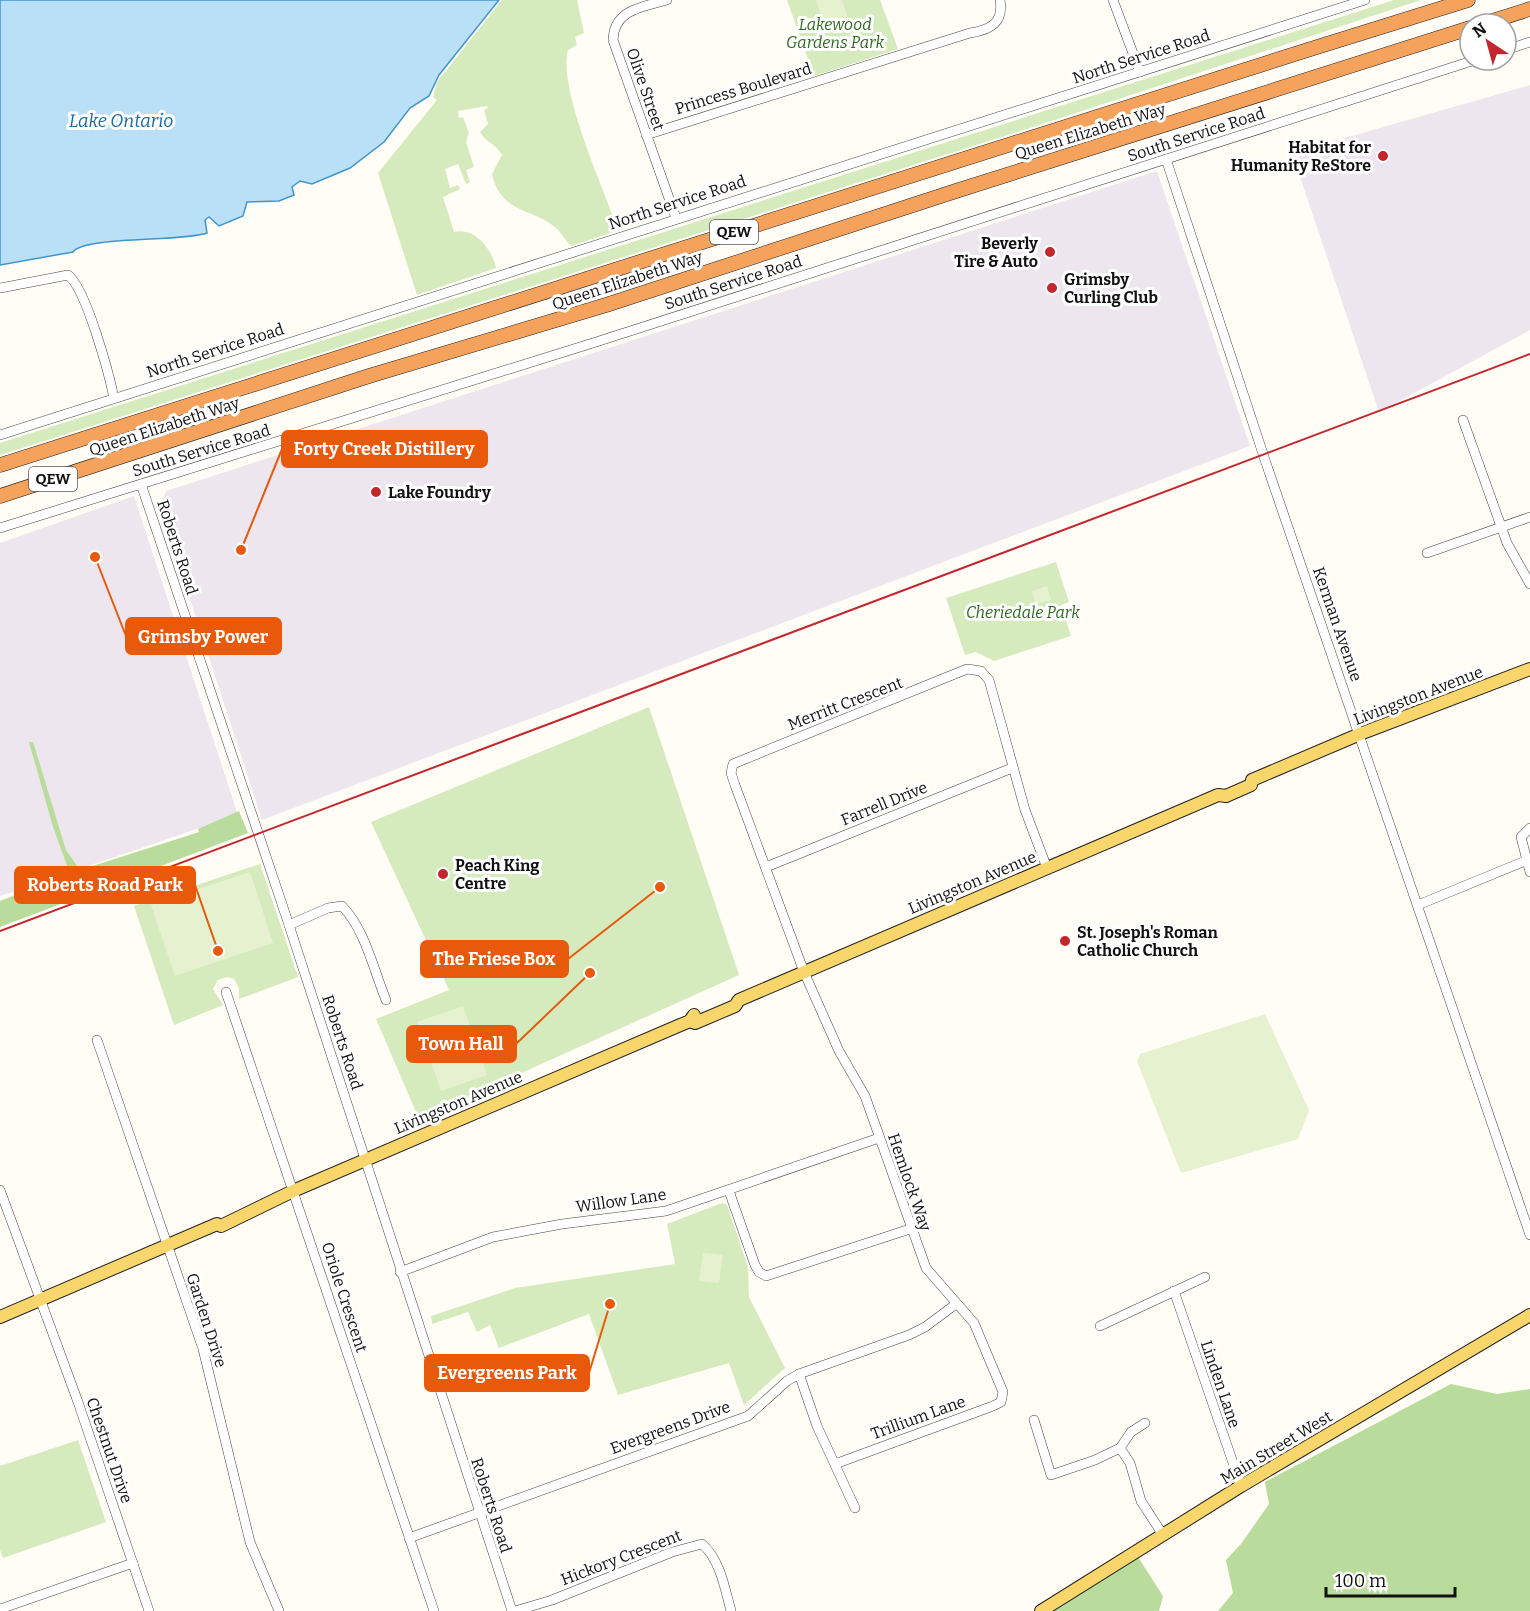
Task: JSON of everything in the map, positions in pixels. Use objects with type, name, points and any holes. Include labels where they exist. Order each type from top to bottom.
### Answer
[{"type":"highway","name":"Queen Elizabeth Way","points":[[0,465],[602,275],[1003,144],[1468,0]]},
{"type":"highway","name":"Queen Elizabeth Way","points":[[0,496],[369,376],[606,305],[970,186],[1458,32]]},
{"type":"main road","name":"Livingston Avenue","points":[[0,1317],[218,1224],[221,1226],[238,1215],[690,1021],[695,1023],[735,1006],[739,1000],[1218,795],[1226,796],[1251,785],[1252,780],[1360,734],[1530,669]]},
{"type":"main road","name":"Main Street West","points":[[1041,1611],[1241,1486],[1530,1316]]},
{"type":"street","name":"Olive Street","points":[[667,0],[622,15],[613,31],[613,40],[676,218]]},
{"type":"street","name":"Princess Boulevard","points":[[646,135],[970,33],[983,31],[998,20],[1001,11],[1000,0]]},
{"type":"street","points":[[1113,0],[1140,72]]},
{"type":"street","name":"North Service Road","points":[[0,435],[1365,0]]},
{"type":"street","name":"South Service Road","points":[[0,528],[596,342],[1458,65]]},
{"type":"street","name":"Kerman Avenue","points":[[1166,159],[1265,460],[1530,1235]]},
{"type":"street","points":[[0,288],[68,275],[74,280],[86,308],[114,398]]},
{"type":"street","points":[[1463,420],[1502,527],[1530,585]]},
{"type":"street","name":"Roberts Road","points":[[141,484],[289,925],[400,1272],[513,1611]]},
{"type":"street","points":[[1427,553],[1530,517]]},
{"type":"street","name":"Merritt Crescent","points":[[804,972],[731,772],[733,764],[967,669],[981,671],[989,680],[1012,768],[1047,868]]},
{"type":"street","name":"Farrell Drive","points":[[766,867],[1012,768]]},
{"type":"street","points":[[1530,828],[1521,837],[1530,872]]},
{"type":"street","points":[[1418,905],[1526,861]]},
{"type":"street","points":[[289,925],[328,908],[342,906],[350,914],[360,934],[386,1000]]},
{"type":"street","name":"Hemlock Way","points":[[804,972],[839,1051],[865,1096],[910,1229],[926,1268],[974,1323],[1003,1392]]},
{"type":"street","name":"Oriole Crescent","points":[[226,992],[434,1611]]},
{"type":"street","name":"Garden Drive","points":[[97,1040],[203,1349],[250,1542],[279,1611]]},
{"type":"street","name":"Willow Lane","points":[[400,1272],[493,1237],[562,1224],[650,1214],[729,1191],[879,1138]]},
{"type":"street","name":"Chestnut Drive","points":[[0,1190],[39,1301],[63,1359],[149,1611]]},
{"type":"street","points":[[729,1191],[755,1265],[759,1272],[766,1276],[910,1229]]},
{"type":"street","points":[[1100,1326],[1205,1277]]},
{"type":"street","name":"Linden Lane","points":[[1174,1291],[1241,1486]]},
{"type":"street","name":"Evergreens Drive","points":[[409,1538],[748,1416],[787,1381],[799,1374],[909,1335],[925,1327],[956,1304]]},
{"type":"street","points":[[799,1374],[817,1426],[855,1508]]},
{"type":"street","name":"Trillium Lane","points":[[835,1464],[993,1406],[1001,1402],[1003,1392]]},
{"type":"street","points":[[1034,1420],[1051,1475],[1085,1464],[1120,1448],[1131,1432],[1145,1423]]},
{"type":"street","points":[[1120,1448],[1130,1463],[1141,1501],[1163,1535]]},
{"type":"street","name":"Hickory Crescent","points":[[513,1611],[573,1592],[672,1552],[702,1544],[709,1550],[718,1570],[731,1611]]},
{"type":"street","points":[[0,1609],[133,1563]]},
{"type":"shaded area","points":[[1530,85],[1530,330],[1379,412],[1292,153]]},
{"type":"shaded area","points":[[1157,171],[1250,446],[262,820],[160,507],[166,491]]},
{"type":"shaded area","points":[[134,496],[238,815],[0,896],[0,543]]},
{"type":"green space","points":[[502,0],[577,0],[584,33],[575,37],[577,45],[568,50],[567,67],[575,111],[591,160],[615,222],[655,211],[656,218],[571,246],[555,227],[510,203],[496,187],[492,174],[502,155],[480,132],[488,124],[484,110],[488,108],[487,106],[458,111],[459,118],[463,117],[469,133],[466,142],[474,167],[466,170],[470,182],[466,184],[458,164],[445,169],[450,188],[458,185],[460,189],[443,197],[454,232],[469,233],[481,241],[491,254],[496,268],[417,295],[378,173],[437,100],[433,97],[437,82]]},
{"type":"green space","name":"Lakewood Gardens Park","points":[[787,0],[880,0],[898,49],[814,76]]},
{"type":"green space","points":[[816,0],[842,0],[849,22],[825,30]]},
{"type":"green space","points":[[1394,0],[1421,0],[1033,127],[0,455],[0,443]]},
{"type":"green space","name":"Cheriedale Park","points":[[1056,562],[1069,602],[1061,605],[1071,636],[994,661],[976,652],[965,655],[946,598]]},
{"type":"green space","points":[[1047,586],[1051,600],[1036,604],[1032,591]]},
{"type":"green space","name":"Peach King Centre","points":[[649,707],[739,975],[419,1119],[376,1019],[449,990],[371,822]]},
{"type":"green space","points":[[29,742],[33,742],[66,850],[80,870],[199,832],[198,829],[239,811],[248,833],[0,927],[0,901],[70,874],[53,827]]},
{"type":"green space","points":[[260,864],[298,977],[239,999],[239,988],[234,979],[227,977],[218,980],[213,989],[223,1005],[174,1025],[134,906]]},
{"type":"green space","points":[[250,872],[273,943],[175,976],[151,905]]},
{"type":"green space","points":[[463,1006],[487,1075],[441,1091],[417,1022]]},
{"type":"green space","points":[[1265,1014],[1309,1110],[1298,1139],[1181,1173],[1137,1061],[1140,1054]]},
{"type":"green space","points":[[722,1203],[727,1205],[748,1267],[749,1297],[785,1368],[744,1405],[729,1363],[618,1395],[589,1314],[499,1348],[490,1325],[477,1332],[468,1312],[432,1324],[431,1316],[515,1288],[675,1264],[667,1224]]},
{"type":"green space","points":[[703,1253],[723,1255],[719,1283],[699,1281]]},
{"type":"green space","points":[[1451,1384],[1497,1394],[1530,1389],[1530,1611],[1218,1611],[1233,1593],[1226,1560],[1241,1544],[1269,1504],[1265,1482]]},
{"type":"green space","points":[[78,1440],[106,1522],[3,1558],[0,1550],[0,1466]]},
{"type":"green space","points":[[1138,1557],[1163,1596],[1159,1611],[1048,1611]]},
{"type":"water","name":"Lake Ontario","points":[[0,0],[499,0],[439,75],[429,96],[410,108],[384,142],[350,168],[312,184],[300,181],[292,187],[294,195],[279,201],[247,202],[243,216],[219,226],[209,217],[205,220],[207,233],[177,238],[113,241],[81,247],[73,252],[0,265]]},
{"type":"railway","points":[[0,931],[1530,354]]},
{"type":"place","name":"Habitat for Humanity ReStore","points":[[1383,156]]},
{"type":"place","name":"Beverly Tire & Auto","points":[[1050,252]]},
{"type":"place","name":"Grimsby Curling Club","points":[[1052,288]]},
{"type":"place","name":"Lake Foundry","points":[[376,492]]},
{"type":"place","name":"Forty Creek Distillery","points":[[241,550]]},
{"type":"place","name":"Grimsby Power","points":[[95,557]]},
{"type":"place","name":"Peach King Centre","points":[[443,874]]},
{"type":"place","name":"The Friese Box","points":[[660,887]]},
{"type":"place","name":"St. Joseph's Roman Catholic Church","points":[[1065,941]]},
{"type":"place","name":"Roberts Road Park","points":[[218,951]]},
{"type":"place","name":"Town Hall","points":[[590,973]]},
{"type":"place","name":"Evergreens Park","points":[[610,1304]]}]
